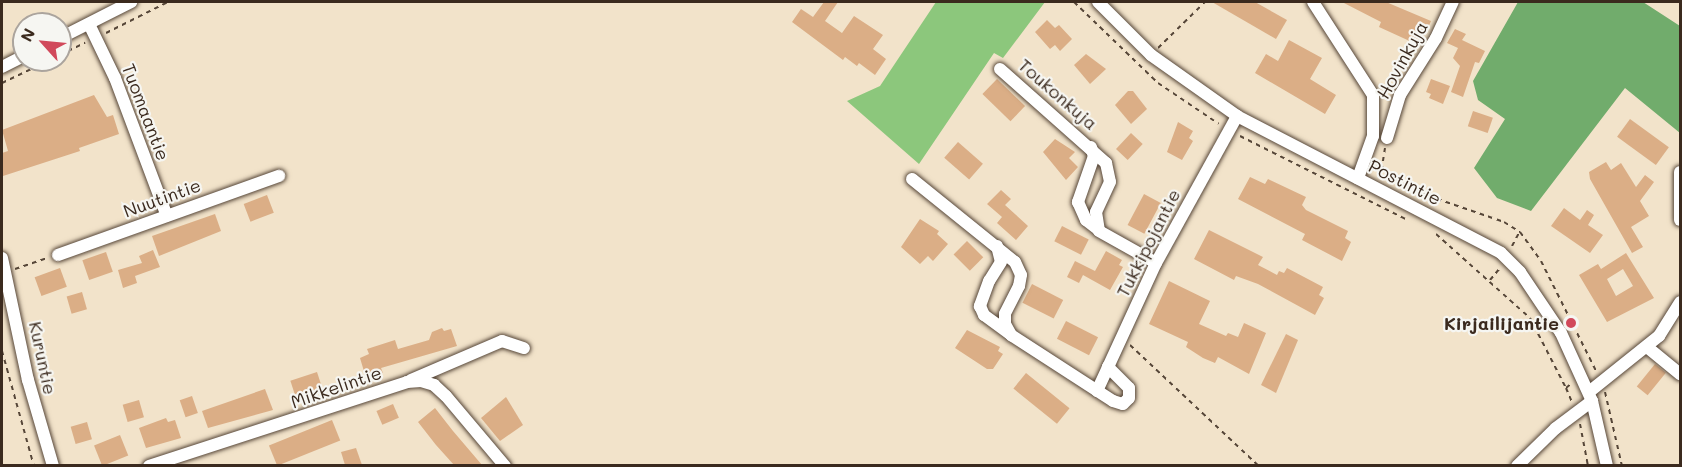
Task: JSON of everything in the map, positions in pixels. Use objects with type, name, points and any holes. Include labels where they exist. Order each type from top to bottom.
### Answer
[{"type":"street","points":[[72,32],[130,2]]},
{"type":"street","name":"Postintie","points":[[1098,2],[1151,55],[1237,116],[1501,253],[1520,272],[1561,333],[1591,397],[1607,465]]},
{"type":"street","points":[[1313,2],[1373,95],[1373,136],[1358,178]]},
{"type":"street","name":"Hovinkuja","points":[[1387,138],[1400,95],[1436,38],[1453,2]]},
{"type":"street","name":"Tuomaantie","points":[[89,24],[167,216]]},
{"type":"street","name":"Toukonkuja","points":[[1000,69],[1091,147],[1109,171],[1110,182],[1096,212],[1099,231]]},
{"type":"street","name":"Tukkipojantie","points":[[1097,391],[1156,262],[1237,116]]},
{"type":"street","name":"Toukonkuja","points":[[1091,147],[1094,156],[1078,202],[1086,220],[1099,231],[1156,262]]},
{"type":"street","points":[[1680,172],[1680,220]]},
{"type":"street","name":"Nuutintie","points":[[58,255],[279,176]]},
{"type":"street","points":[[912,179],[1015,262],[1020,275],[1005,314],[1005,324],[1011,335]]},
{"type":"street","points":[[996,245],[1001,262],[989,281],[980,306],[984,315],[1097,391],[1123,404],[1129,398],[1129,388],[1108,367]]},
{"type":"street","name":"Kuruntie","points":[[2,258],[28,380],[53,465]]},
{"type":"street","points":[[1517,465],[1659,336],[1680,302]]},
{"type":"street","points":[[406,382],[502,341],[524,348]]},
{"type":"street","points":[[1647,347],[1680,374]]},
{"type":"street","name":"Mikkelintie","points":[[149,465],[406,382],[434,385],[505,465]]},
{"type":"path","points":[[72,49],[168,2]]},
{"type":"path","points":[[1074,2],[1158,83],[1229,130],[1410,220]]},
{"type":"path","points":[[1151,55],[1205,2]]},
{"type":"path","points":[[2,83],[25,72]]},
{"type":"path","points":[[1427,229],[1452,245],[1530,318],[1573,403]]},
{"type":"path","points":[[1509,252],[1520,232]]},
{"type":"path","points":[[6,273],[58,255]]},
{"type":"path","points":[[1490,280],[1501,267]]},
{"type":"path","points":[[1121,337],[1260,465]]},
{"type":"path","points":[[2,351],[34,465]]},
{"type":"path","points":[[1566,388],[1593,366]]},
{"type":"path","points":[[1605,391],[1622,465]]},
{"type":"path","points":[[1578,418],[1588,465]]},
{"type":"green space","points":[[936,2],[1045,2],[1003,58],[994,53],[919,164],[847,101],[880,86]]},
{"type":"green space","points":[[1518,2],[1643,2],[1680,26],[1680,133],[1625,88],[1531,211],[1497,198],[1474,168],[1505,119],[1478,100],[1473,81]]},
{"type":"building","points":[[824,2],[838,2],[825,21],[842,33],[854,16],[883,35],[873,49],[886,59],[875,75],[859,63],[857,66],[845,57],[843,60],[792,22],[801,9],[813,17]]},
{"type":"building","points":[[1212,2],[1255,2],[1287,20],[1276,39]]},
{"type":"building","points":[[1342,2],[1386,2],[1431,21],[1421,43],[1414,43],[1379,27],[1381,22]]},
{"type":"building","points":[[1047,20],[1055,28],[1059,25],[1072,39],[1060,51],[1055,45],[1050,49],[1035,32]]},
{"type":"building","points":[[1455,29],[1466,34],[1462,40],[1485,51],[1479,63],[1475,62],[1463,97],[1451,92],[1460,66],[1453,58],[1458,48],[1447,43]]},
{"type":"building","points":[[1289,40],[1322,58],[1310,79],[1336,95],[1325,114],[1255,73],[1266,54],[1278,61]]},
{"type":"building","points":[[1086,54],[1106,69],[1090,84],[1074,65]]},
{"type":"building","points":[[997,79],[1025,106],[1010,121],[982,94]]},
{"type":"building","points":[[1431,79],[1450,86],[1443,104],[1429,98],[1431,94],[1426,92]]},
{"type":"building","points":[[1128,91],[1133,91],[1147,109],[1131,124],[1115,105]]},
{"type":"building","points":[[94,95],[107,117],[113,115],[119,134],[79,148],[80,151],[3,176],[2,153],[8,151],[2,130]]},
{"type":"building","points":[[1473,111],[1493,118],[1488,133],[1468,126]]},
{"type":"building","points":[[1630,119],[1669,147],[1656,165],[1617,137]]},
{"type":"building","points":[[1178,122],[1193,131],[1189,138],[1193,141],[1182,160],[1167,152]]},
{"type":"building","points":[[1131,133],[1143,144],[1128,160],[1116,149]]},
{"type":"building","points":[[1055,139],[1075,152],[1069,158],[1078,167],[1066,180],[1043,152]]},
{"type":"building","points":[[958,142],[983,164],[969,179],[944,158]]},
{"type":"building","points":[[1606,162],[1611,170],[1621,163],[1636,187],[1645,175],[1654,182],[1640,201],[1649,216],[1631,227],[1643,247],[1632,253],[1590,179],[1589,172]]},
{"type":"building","points":[[1250,177],[1265,184],[1268,179],[1306,197],[1302,205],[1306,210],[1348,231],[1345,238],[1351,242],[1342,261],[1302,240],[1305,234],[1238,199]]},
{"type":"building","points":[[1001,190],[1011,199],[1005,205],[1028,226],[1016,240],[997,223],[1002,217],[987,204]]},
{"type":"building","points":[[1144,194],[1161,203],[1144,234],[1128,225]]},
{"type":"building","points":[[267,195],[274,213],[250,222],[244,204]]},
{"type":"building","points":[[1564,208],[1580,220],[1587,210],[1594,215],[1588,225],[1603,235],[1590,253],[1551,226]]},
{"type":"building","points":[[215,214],[221,231],[159,256],[152,236]]},
{"type":"building","points":[[920,219],[939,231],[937,234],[948,244],[933,261],[928,256],[920,264],[901,247]]},
{"type":"building","points":[[1062,226],[1089,240],[1081,255],[1054,241]]},
{"type":"building","points":[[1209,230],[1263,257],[1258,265],[1277,275],[1279,271],[1284,273],[1287,268],[1323,287],[1319,295],[1324,298],[1315,315],[1258,284],[1236,276],[1234,280],[1194,259]]},
{"type":"building","points":[[967,241],[983,257],[970,271],[954,254]]},
{"type":"building","points":[[153,250],[160,267],[135,276],[137,283],[123,288],[118,270],[142,263],[139,256]]},
{"type":"building","points":[[1106,251],[1122,260],[1119,265],[1123,267],[1110,290],[1083,275],[1079,283],[1067,277],[1075,261],[1095,271]]},
{"type":"building","points":[[106,252],[113,272],[89,280],[82,260]]},
{"type":"building","points":[[1626,253],[1654,298],[1607,322],[1579,275],[1598,264],[1601,269]],"holes":[[[1623,269],[1633,286],[1616,296],[1607,279]]]},
{"type":"building","points":[[60,268],[67,287],[41,296],[35,277]]},
{"type":"building","points":[[1169,281],[1210,301],[1199,324],[1226,336],[1228,333],[1238,337],[1244,323],[1266,333],[1249,374],[1218,357],[1215,363],[1203,358],[1186,347],[1188,342],[1149,324]]},
{"type":"building","points":[[1032,284],[1063,300],[1054,319],[1022,303]]},
{"type":"building","points":[[82,292],[87,309],[72,314],[67,296]]},
{"type":"building","points":[[1066,321],[1098,337],[1089,355],[1057,339]]},
{"type":"building","points":[[442,328],[444,331],[451,329],[457,346],[381,368],[383,373],[366,378],[360,358],[369,354],[367,349],[395,340],[398,349],[429,340],[432,332]]},
{"type":"building","points":[[967,330],[1000,347],[998,351],[1003,354],[993,369],[987,369],[955,348]]},
{"type":"building","points":[[1286,334],[1298,340],[1276,393],[1261,385]]},
{"type":"building","points":[[1655,364],[1666,373],[1648,395],[1637,387]]},
{"type":"building","points":[[317,372],[323,391],[297,400],[290,381]]},
{"type":"building","points":[[1026,373],[1070,408],[1057,424],[1013,389]]},
{"type":"building","points":[[265,389],[273,410],[208,428],[202,411]]},
{"type":"building","points":[[192,396],[198,413],[186,417],[180,400]]},
{"type":"building","points":[[506,397],[523,425],[500,441],[481,418]]},
{"type":"building","points":[[139,400],[144,417],[128,422],[123,405]]},
{"type":"building","points":[[393,404],[399,418],[382,425],[376,411]]},
{"type":"building","points":[[435,408],[482,465],[454,465],[436,445],[418,422]]},
{"type":"building","points":[[166,418],[168,422],[175,420],[181,438],[146,448],[139,428]]},
{"type":"building","points":[[332,420],[340,440],[277,466],[269,445]]},
{"type":"building","points":[[87,422],[92,439],[76,444],[71,427]]},
{"type":"building","points":[[120,435],[128,455],[102,466],[94,445]]},
{"type":"building","points":[[356,448],[362,465],[345,465],[341,452]]},
{"type":"place","name":"Kirjailijantie","points":[[1571,323]]}]
